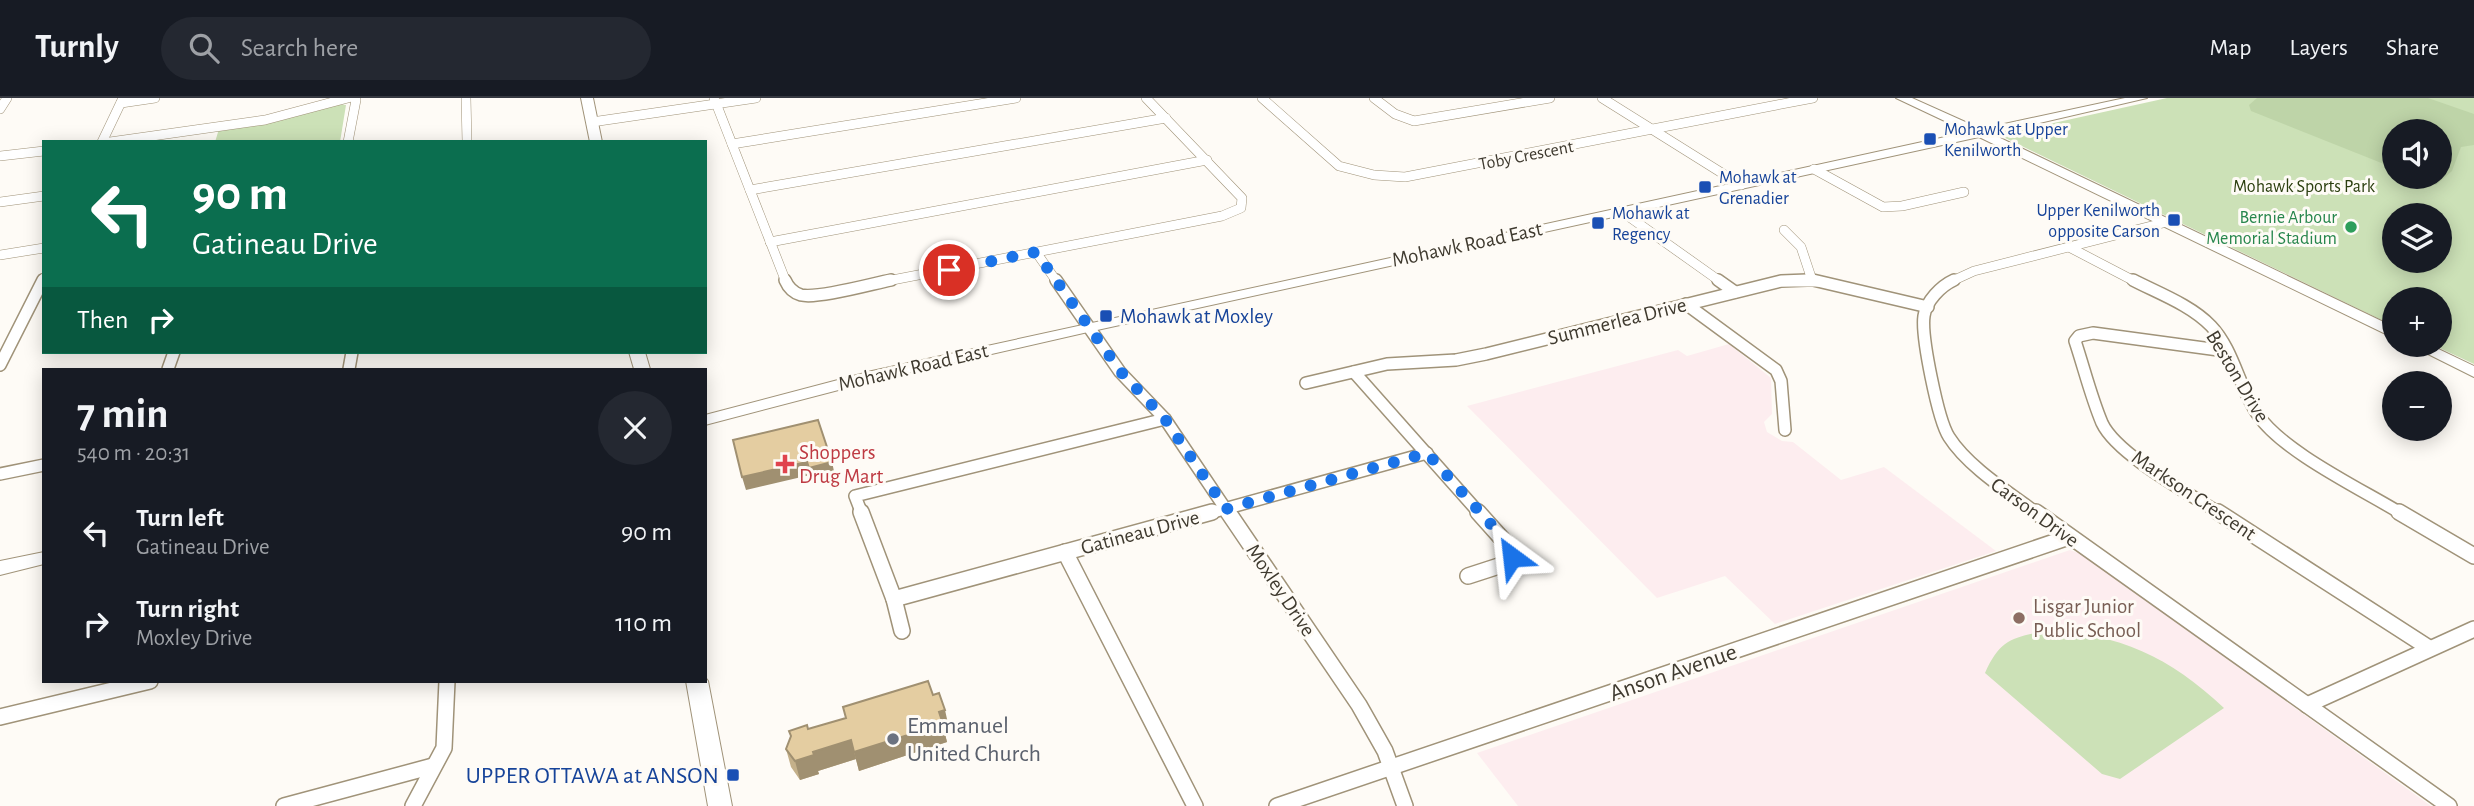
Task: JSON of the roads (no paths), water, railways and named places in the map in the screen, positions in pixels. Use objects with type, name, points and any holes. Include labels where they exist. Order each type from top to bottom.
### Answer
[{"type":"main road","points":[[587,98],[596,140]]},
{"type":"main road","points":[[1902,98],[1980,132],[2382,327]]},
{"type":"main road","name":"Mohawk Road East","points":[[707,420],[750,410],[793,396],[1088,327],[2141,98]]},
{"type":"main road","points":[[2443,357],[2474,372]]},
{"type":"main road","name":"Mohawk Road East","points":[[707,410],[749,400],[793,396]]},
{"type":"main road","points":[[0,568],[42,558]]},
{"type":"main road","points":[[698,683],[720,806]]},
{"type":"street","points":[[0,109],[7,98]]},
{"type":"street","points":[[103,140],[122,100],[155,98]]},
{"type":"street","points":[[124,140],[265,120],[350,98],[356,100],[348,140]]},
{"type":"street","points":[[466,98],[467,140]]},
{"type":"street","points":[[592,122],[715,101],[756,98]]},
{"type":"street","points":[[732,144],[1016,98]]},
{"type":"street","points":[[715,101],[788,287],[801,295],[833,293],[1222,216],[1241,208],[1242,198],[1146,98]]},
{"type":"street","name":"Toby Crescent","points":[[1262,98],[1332,162],[1358,172],[1386,177],[1422,176],[1813,98]]},
{"type":"street","points":[[1374,98],[1395,114],[1415,121],[1550,98]]},
{"type":"street","points":[[1489,98],[1502,107]]},
{"type":"street","points":[[1602,98],[1741,185]]},
{"type":"street","points":[[750,190],[1166,118]]},
{"type":"street","points":[[0,156],[42,151]]},
{"type":"street","points":[[770,242],[1207,160]]},
{"type":"street","points":[[1814,169],[1884,207],[1902,206],[1964,192]]},
{"type":"street","points":[[0,202],[42,195]]},
{"type":"street","points":[[1621,211],[1735,292]]},
{"type":"street","points":[[1927,307],[1939,289],[1969,273],[2167,222]]},
{"type":"street","points":[[1784,230],[1796,239],[1801,247],[1812,280]]},
{"type":"street","name":"Beston Drive","points":[[2069,247],[2200,317],[2213,329],[2226,351],[2258,416],[2276,435],[2310,460],[2474,556]]},
{"type":"street","points":[[0,255],[42,248]]},
{"type":"street","name":"Moxley Drive","points":[[1036,252],[1121,372],[1165,419],[1359,705],[1391,767],[1405,806]]},
{"type":"street","name":"Summerlea Drive","points":[[1306,383],[1387,364],[1455,360],[1486,354],[1774,282],[1812,280],[1927,307]]},
{"type":"street","points":[[0,365],[42,282]]},
{"type":"street","points":[[1686,304],[1761,358],[1780,376],[1785,430]]},
{"type":"street","name":"Carson Drive","points":[[1927,307],[1924,316],[1926,339],[1940,412],[1950,437],[1979,471],[2449,806]]},
{"type":"street","name":"Markson Crescent","points":[[2226,351],[2093,333],[2079,336],[2075,341],[2103,425],[2120,445],[2144,464],[2429,648]]},
{"type":"street","points":[[1761,358],[1778,354]]},
{"type":"street","points":[[1354,372],[1512,550],[1512,557],[1506,564],[1468,576]]},
{"type":"street","points":[[902,631],[894,599],[855,496],[1165,419]]},
{"type":"street","name":"Gatineau Drive","points":[[894,599],[1427,453]]},
{"type":"street","points":[[0,474],[42,465]]},
{"type":"street","name":"Anson Avenue","points":[[1277,806],[2068,537]]},
{"type":"street","points":[[1065,552],[1195,806]]},
{"type":"street","points":[[2307,705],[2474,629]]},
{"type":"street","points":[[0,717],[142,683]]},
{"type":"street","points":[[413,806],[444,748],[447,683]]},
{"type":"street","points":[[284,806],[433,766]]},
{"type":"place","name":"Mohawk at Upper Kenilworth","points":[[1930,139]]},
{"type":"place","name":"Mohawk at Grenadier","points":[[1705,187]]},
{"type":"place","name":"Upper Kenilworth opposite Carson","points":[[2174,220]]},
{"type":"place","name":"Mohawk at Regency","points":[[1598,223]]},
{"type":"place","name":"Bernie Arbour Memorial Stadium","points":[[2351,227]]},
{"type":"place","name":"Mohawk at Moxley","points":[[1106,316]]},
{"type":"place","name":"Shoppers Drug Mart","points":[[785,464]]},
{"type":"place","name":"Lisgar Junior Public School","points":[[2019,618]]},
{"type":"place","name":"Emmanuel United Church","points":[[893,739]]},
{"type":"place","name":"UPPER OTTAWA at ANSON","points":[[733,775]]},
{"type":"park label","name":"Mohawk Sports Park","points":[[2304,186]]}]
